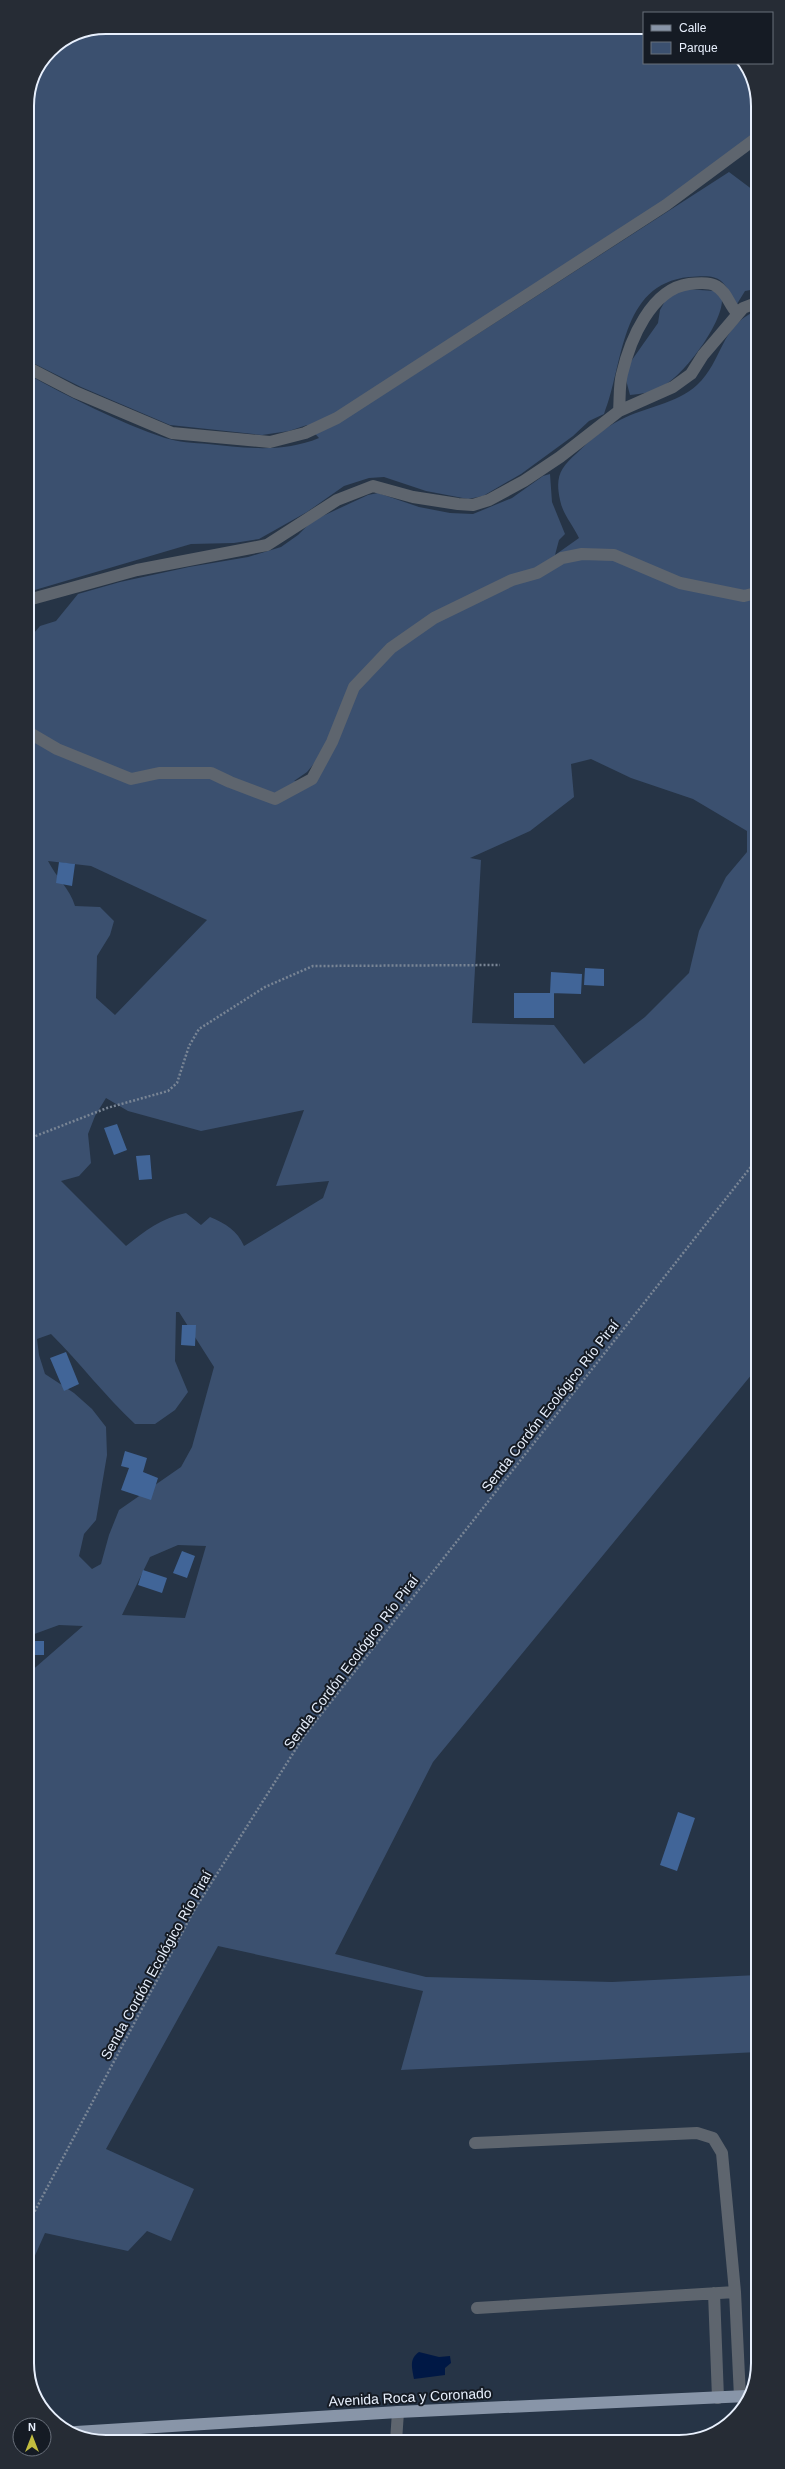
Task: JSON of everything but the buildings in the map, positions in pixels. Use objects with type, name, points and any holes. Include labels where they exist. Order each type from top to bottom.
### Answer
[{"type":"main road","name":"Avenida Roca y Coronado","points":[[83,2432],[398,2412],[743,2397]]},
{"type":"street","points":[[34,371],[75,392],[172,433],[270,442],[305,433],[337,418],[666,205],[751,142]]},
{"type":"street","points":[[619,411],[622,376],[628,352],[651,309],[664,294],[678,285],[698,283],[715,284],[726,293],[729,305],[738,314]]},
{"type":"street","points":[[34,598],[137,570],[267,545],[337,500],[373,486],[413,497],[458,504],[473,505],[489,500],[524,481],[560,457],[619,411],[673,387],[691,374],[702,355],[743,308],[751,305]]},
{"type":"street","points":[[34,736],[57,749],[131,779],[159,774],[211,773],[275,799],[312,779],[332,742],[354,687],[390,648],[434,618],[512,580],[537,573],[562,558],[582,554],[614,555],[680,583],[744,596],[751,594]]},
{"type":"street","points":[[476,2143],[697,2133],[708,2135],[717,2142],[722,2153],[744,2395]]},
{"type":"street","points":[[477,2308],[735,2292]]},
{"type":"street","points":[[714,2293],[718,2398]]},
{"type":"street","points":[[396,2435],[398,2412]]},
{"type":"path","points":[[34,1136],[107,1108],[168,1091],[177,1083],[189,1046],[199,1029],[265,987],[313,966],[500,965]]},
{"type":"path","name":"Senda Cordón Ecológico Río Piraí","points":[[34,2213],[193,1912],[304,1736],[751,1167]]},
{"type":"green space","points":[[101,34],[643,34],[643,64],[738,64],[746,78],[749,87],[751,106],[751,142],[459,346],[729,172],[751,188],[751,290],[745,291],[737,304],[728,289],[720,280],[709,276],[700,276],[689,277],[666,283],[649,294],[637,311],[628,330],[621,351],[611,394],[604,414],[589,421],[573,436],[521,474],[483,496],[468,499],[426,491],[384,477],[369,478],[344,486],[307,512],[259,539],[234,543],[191,544],[34,590],[34,378],[112,417],[165,438],[186,442],[236,447],[278,448],[305,443],[319,438],[307,425],[289,431],[262,435],[170,425],[81,387],[34,364],[35,92],[39,78],[52,58],[66,46],[78,39]]},
{"type":"green space","points":[[685,289],[715,291],[722,299],[721,309],[716,321],[701,347],[672,380],[655,390],[630,395],[626,380],[627,367],[658,323],[660,310],[669,294]]},
{"type":"green space","points":[[751,314],[751,1375],[433,1762],[335,1954],[426,1977],[612,1982],[751,1975],[751,2052],[401,2070],[423,1991],[218,1946],[106,2149],[194,2189],[171,2241],[147,2231],[128,2251],[45,2233],[34,2258],[34,1669],[83,1626],[59,1625],[34,1634],[34,633],[40,626],[56,621],[78,594],[120,582],[189,567],[248,557],[281,547],[298,535],[312,521],[368,495],[378,493],[419,507],[450,513],[473,514],[512,498],[543,476],[550,474],[552,502],[565,534],[559,540],[555,555],[579,538],[563,510],[560,500],[558,485],[560,474],[566,463],[592,439],[614,423],[680,397],[697,385],[706,376],[728,335],[735,326]],"holes":[[[591,759],[631,778],[693,799],[747,831],[747,852],[726,877],[699,931],[689,973],[645,1017],[584,1064],[554,1025],[472,1023],[481,860],[470,858],[530,831],[574,797],[571,764]],[[317,760],[312,779],[294,781],[307,772]],[[48,861],[91,866],[207,920],[115,1015],[96,998],[97,956],[110,935],[114,921],[100,907],[75,906],[70,894]],[[106,1098],[128,1111],[201,1131],[304,1110],[276,1186],[329,1181],[323,1198],[244,1246],[238,1236],[221,1222],[210,1217],[201,1225],[186,1213],[161,1222],[147,1230],[126,1246],[61,1181],[79,1176],[91,1163],[88,1134],[95,1116]],[[176,1312],[179,1312],[214,1367],[192,1447],[181,1467],[119,1510],[109,1535],[101,1564],[92,1569],[79,1556],[84,1534],[96,1520],[107,1455],[106,1427],[92,1409],[74,1393],[45,1374],[39,1355],[37,1339],[51,1334],[135,1424],[155,1424],[175,1410],[188,1392],[175,1361]],[[178,1545],[206,1546],[185,1618],[122,1615],[150,1557]]]},
{"type":"shaded area","points":[[419,2352],[439,2357],[450,2356],[451,2363],[445,2368],[445,2375],[414,2379],[412,2360]]}]
